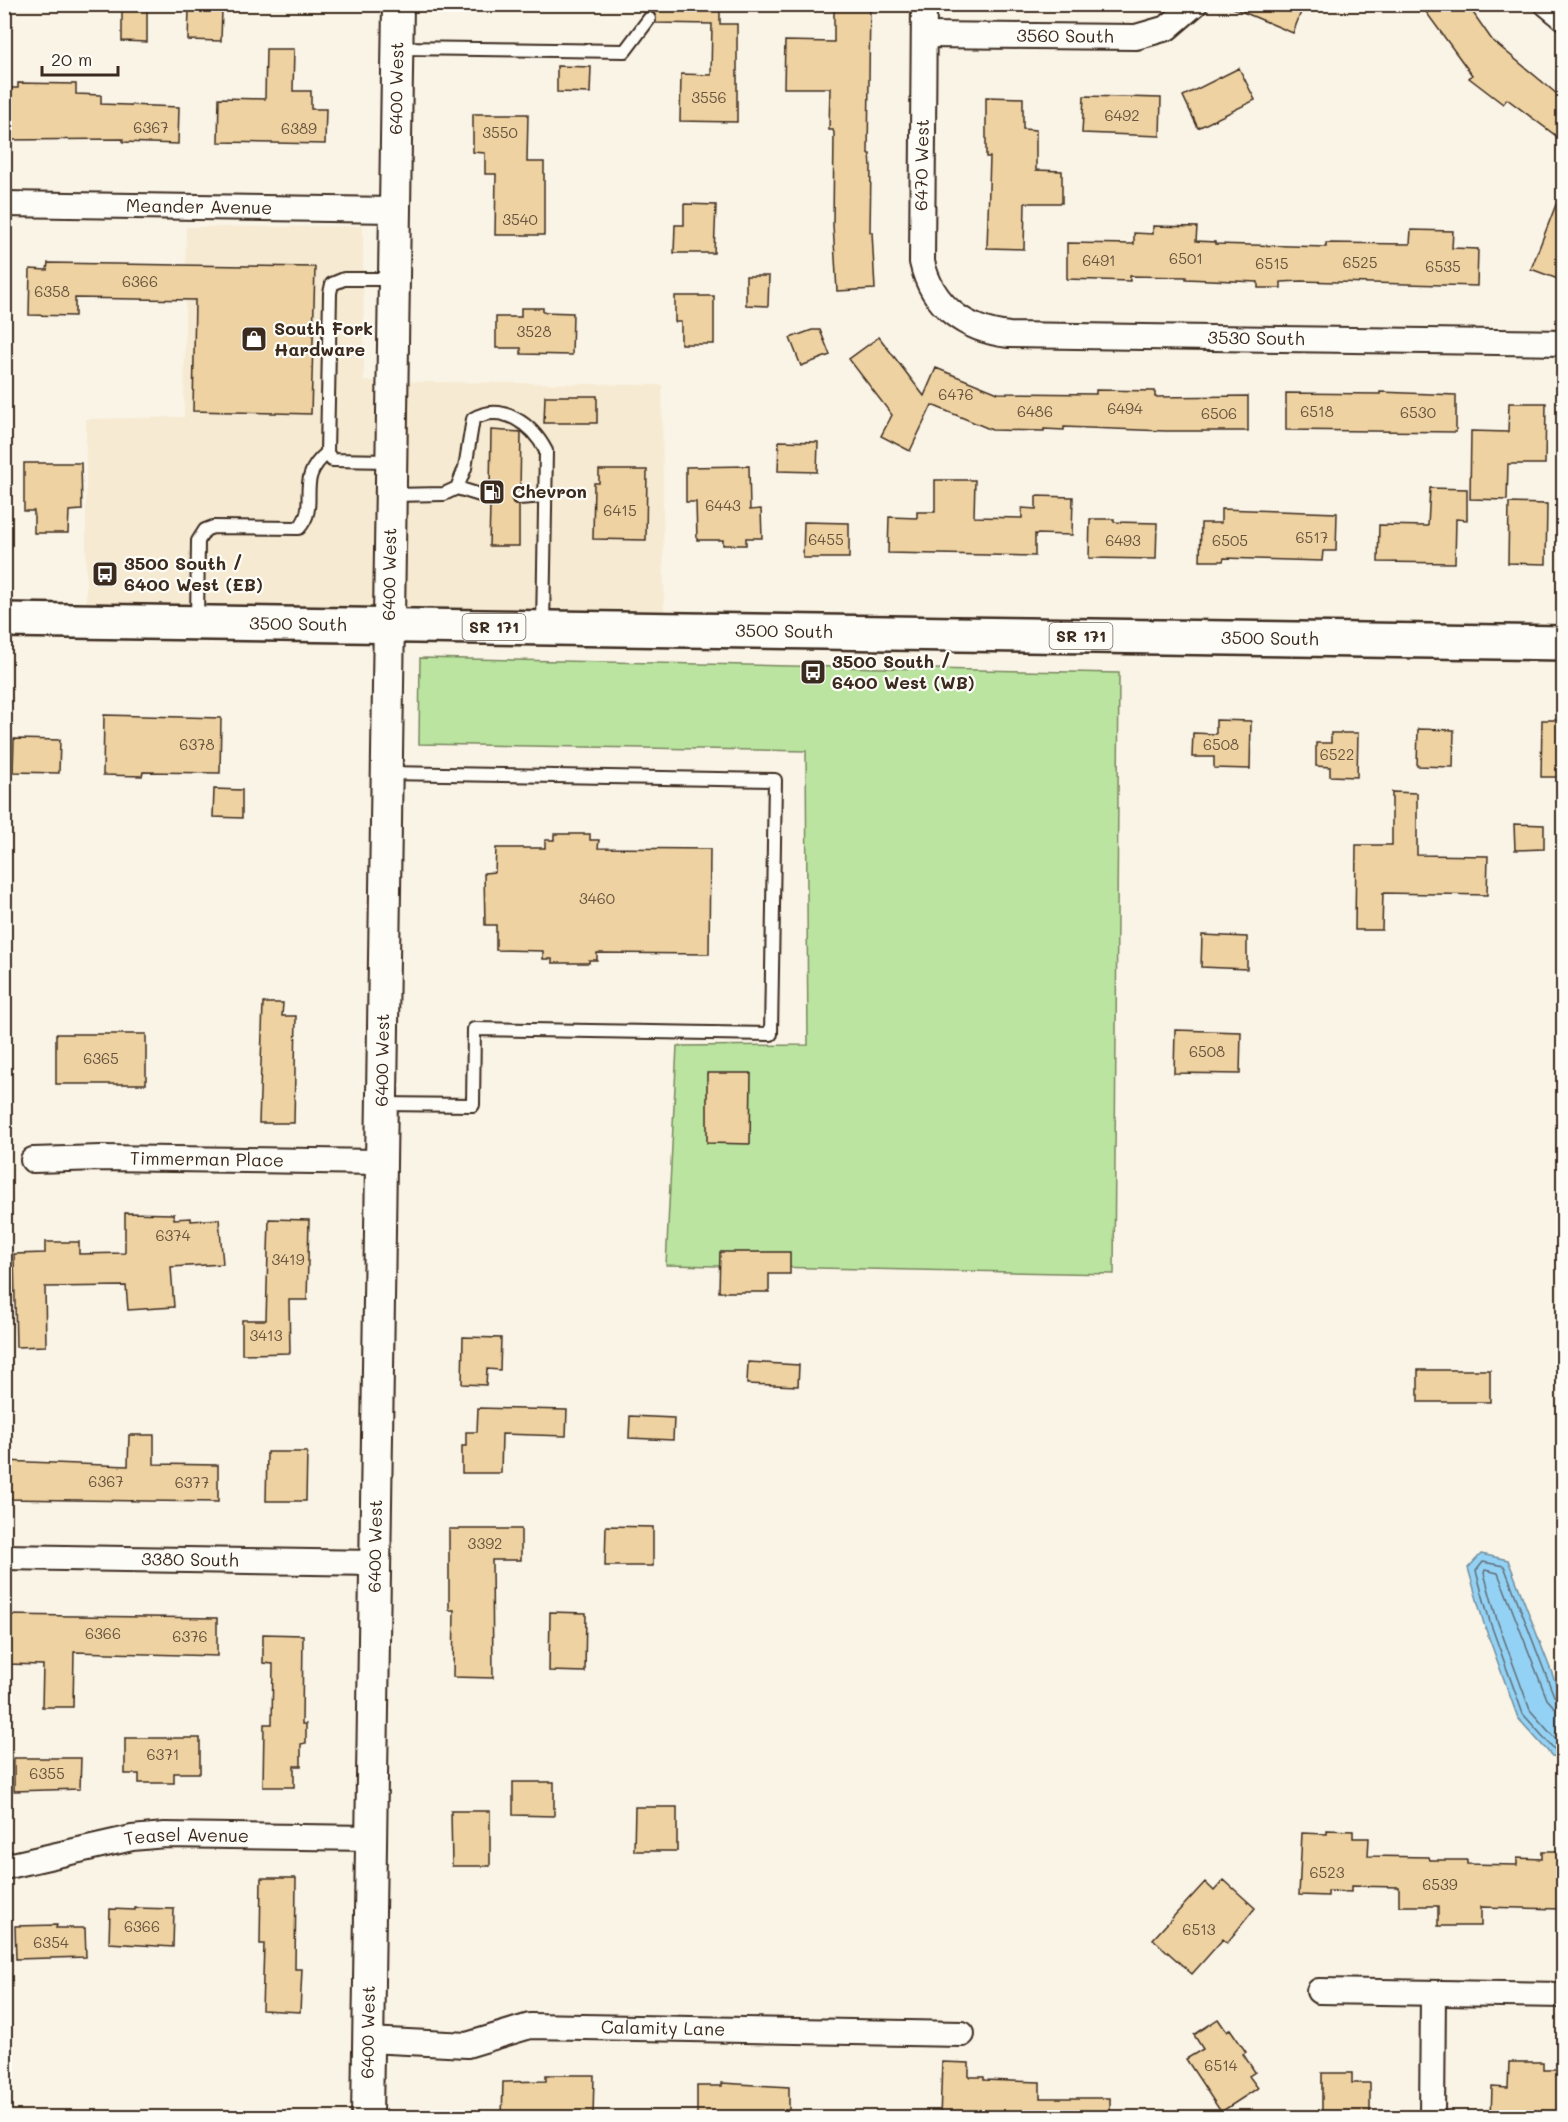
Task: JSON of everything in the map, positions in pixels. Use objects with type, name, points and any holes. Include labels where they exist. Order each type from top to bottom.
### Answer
[{"type":"main road","name":"3500 South","points":[[4,620],[1563,643]]},
{"type":"street","name":"6400 West","points":[[367,2118],[389,461],[398,4]]},
{"type":"street","name":"6470 West","points":[[924,4],[922,262],[925,275],[937,298],[954,315]]},
{"type":"street","name":"3560 South","points":[[924,35],[1136,37],[1167,28],[1195,4]]},
{"type":"street","points":[[1546,4],[1563,18]]},
{"type":"street","name":"Meander Avenue","points":[[4,204],[394,210]]},
{"type":"street","name":"3530 South","points":[[954,315],[981,330],[1009,335],[1563,343]]},
{"type":"street","name":"Timmerman Place","points":[[33,1160],[101,1158],[380,1162]]},
{"type":"street","name":"3380 South","points":[[4,1557],[375,1563]]},
{"type":"street","name":"Teasel Avenue","points":[[4,1867],[132,1839],[165,1835],[371,1838]]},
{"type":"street","points":[[1319,1991],[1563,1995]]},
{"type":"street","points":[[1432,2118],[1433,1993]]},
{"type":"street","name":"Calamity Lane","points":[[368,2040],[466,2045],[530,2026],[962,2034]]},
{"type":"lane","points":[[397,48],[625,51],[649,19]]},
{"type":"lane","points":[[389,461],[342,462],[332,460],[327,453],[332,284],[344,279],[393,279]]},
{"type":"lane","points":[[457,488],[465,468],[472,419],[482,413],[498,412],[522,422],[540,439],[546,451],[543,628]]},
{"type":"lane","points":[[197,623],[198,541],[205,530],[213,527],[299,528],[308,512],[308,479],[313,464],[327,453]]},
{"type":"lane","points":[[389,495],[444,494],[457,488],[490,498]]},
{"type":"lane","points":[[519,498],[546,496]]},
{"type":"lane","points":[[381,1104],[473,1105],[474,1029],[771,1034],[776,780],[386,773]]},
{"type":"shaded area","points":[[363,226],[364,381],[662,385],[664,613],[86,605],[86,419],[184,417],[186,227]]},
{"type":"green space","points":[[420,658],[1119,673],[1114,1274],[666,1265],[677,1046],[808,1045],[806,751],[419,744]]},
{"type":"water","points":[[1481,1554],[1508,1560],[1560,1694],[1563,1696],[1563,1758],[1552,1756],[1518,1718],[1484,1624],[1468,1568]]},
{"type":"building","points":[[122,4],[147,4],[147,42],[122,41]]},
{"type":"building","points":[[644,4],[720,4],[720,24],[737,24],[737,122],[680,121],[681,74],[711,75],[712,24],[656,23],[654,13],[644,12]]},
{"type":"building","points":[[834,4],[870,4],[868,154],[870,154],[871,167],[870,232],[872,232],[875,289],[837,291],[833,225],[834,133],[833,130],[829,130],[830,88],[784,88],[785,41],[834,42]]},
{"type":"building","points":[[1224,4],[1304,4],[1293,33]]},
{"type":"building","points":[[1437,4],[1467,4],[1492,40],[1563,99],[1563,141],[1507,99],[1503,104],[1469,78],[1472,75],[1426,12]]},
{"type":"building","points":[[189,9],[222,10],[221,41],[188,40]]},
{"type":"building","points":[[266,49],[294,49],[293,91],[311,91],[311,109],[326,109],[325,144],[218,142],[219,98],[265,99]]},
{"type":"building","points":[[557,66],[591,67],[590,93],[557,92]]},
{"type":"building","points":[[1239,68],[1255,100],[1198,128],[1183,96]]},
{"type":"building","points":[[18,83],[76,84],[76,94],[101,95],[101,104],[179,107],[178,144],[123,142],[123,139],[4,140],[4,88],[18,88]]},
{"type":"building","points":[[1084,96],[1161,98],[1160,136],[1082,133]]},
{"type":"building","points":[[986,97],[1023,98],[1023,129],[1036,130],[1036,170],[1062,171],[1062,203],[1025,203],[1024,249],[987,248],[990,157],[986,157]]},
{"type":"building","points":[[473,114],[528,114],[527,162],[544,162],[544,235],[495,235],[496,174],[485,174],[485,153],[473,152]]},
{"type":"building","points":[[1563,189],[1563,281],[1531,269]]},
{"type":"building","points":[[684,204],[716,205],[714,253],[674,253],[675,225],[684,225]]},
{"type":"building","points":[[1153,226],[1197,227],[1196,241],[1215,242],[1215,244],[1326,247],[1326,243],[1410,244],[1411,230],[1453,231],[1452,248],[1478,249],[1477,286],[1301,281],[1281,282],[1281,288],[1258,288],[1258,282],[1186,279],[1186,277],[1130,276],[1130,281],[1067,279],[1067,243],[1134,244],[1134,233],[1153,234]]},
{"type":"building","name":"South Fork Hardware","points":[[48,263],[315,267],[311,414],[193,411],[195,300],[75,298],[75,316],[29,315],[30,269],[47,270]]},
{"type":"building","points":[[746,276],[769,276],[768,306],[746,305]]},
{"type":"building","points":[[675,296],[714,296],[714,344],[681,344],[681,322],[675,322]]},
{"type":"building","points":[[521,308],[543,308],[543,312],[573,313],[572,355],[521,354],[521,348],[496,348],[496,317],[521,317]]},
{"type":"building","points":[[812,330],[820,330],[830,355],[801,366],[790,338]]},
{"type":"building","points":[[879,337],[924,396],[936,368],[998,393],[1096,394],[1096,390],[1155,391],[1155,397],[1248,396],[1248,431],[1165,431],[1064,427],[1064,430],[1044,429],[1044,431],[992,430],[932,405],[910,451],[881,436],[892,415],[849,359]]},
{"type":"building","points":[[1380,392],[1456,395],[1456,432],[1286,430],[1286,393],[1380,394]]},
{"type":"building","points":[[545,396],[597,396],[597,423],[544,423]]},
{"type":"building","points":[[1509,403],[1546,403],[1545,464],[1508,464],[1507,500],[1470,499],[1471,431],[1508,432]]},
{"type":"building","points":[[491,430],[521,432],[520,490],[514,492],[511,498],[513,503],[519,506],[519,546],[489,546],[490,506],[496,504],[498,497],[490,490]]},
{"type":"building","points":[[779,441],[818,442],[817,472],[778,471]]},
{"type":"building","points":[[24,463],[81,463],[82,510],[69,511],[68,533],[34,533],[34,511],[24,511]]},
{"type":"building","points":[[749,466],[750,510],[761,509],[762,538],[746,538],[746,545],[723,545],[723,540],[697,540],[696,502],[686,502],[686,467]]},
{"type":"building","points":[[599,470],[647,470],[646,540],[593,539],[594,483],[599,483]]},
{"type":"building","points":[[935,480],[975,480],[974,517],[1022,518],[1022,508],[1036,509],[1036,496],[1073,497],[1072,535],[1035,534],[1035,556],[888,553],[889,517],[917,518],[917,512],[935,512]]},
{"type":"building","points":[[1430,488],[1467,489],[1467,520],[1456,519],[1455,563],[1378,562],[1379,525],[1428,526]]},
{"type":"building","points":[[1509,503],[1547,504],[1546,564],[1508,563]]},
{"type":"building","points":[[1221,509],[1337,513],[1336,551],[1323,551],[1322,561],[1224,558],[1223,561],[1200,561],[1201,523],[1221,523]]},
{"type":"building","points":[[1090,519],[1157,523],[1156,559],[1089,558]]},
{"type":"building","points":[[804,522],[849,523],[849,558],[803,558]]},
{"type":"building","points":[[104,715],[221,718],[220,773],[143,772],[142,776],[103,775]]},
{"type":"building","points":[[1216,720],[1251,721],[1250,769],[1214,768],[1214,757],[1192,757],[1193,733],[1216,734]]},
{"type":"building","points":[[1542,720],[1563,720],[1563,777],[1541,777]]},
{"type":"building","points":[[1418,729],[1454,730],[1453,767],[1417,766]]},
{"type":"building","points":[[1331,733],[1358,733],[1357,777],[1330,776],[1330,767],[1316,766],[1316,743],[1331,743]]},
{"type":"building","points":[[14,739],[60,740],[59,773],[13,772]]},
{"type":"building","points":[[214,789],[242,790],[242,818],[213,817]]},
{"type":"building","points":[[1392,792],[1417,793],[1417,855],[1488,856],[1487,895],[1383,893],[1382,930],[1355,930],[1356,845],[1392,845]]},
{"type":"building","points":[[1514,824],[1544,825],[1544,849],[1515,850]]},
{"type":"building","points":[[554,834],[590,834],[590,840],[599,840],[598,848],[710,849],[709,954],[597,953],[597,960],[589,960],[589,963],[552,963],[552,959],[543,959],[543,951],[496,950],[496,925],[485,925],[484,873],[495,872],[496,848],[545,848],[545,840],[554,840]]},
{"type":"building","points":[[1202,935],[1247,937],[1247,969],[1201,967]]},
{"type":"building","points":[[263,1003],[283,1003],[282,1016],[296,1016],[294,1123],[259,1123]]},
{"type":"building","points":[[1175,1030],[1241,1032],[1240,1074],[1174,1073]]},
{"type":"building","points":[[56,1034],[146,1034],[146,1084],[56,1084]]},
{"type":"building","points":[[707,1073],[751,1073],[750,1144],[707,1143]]},
{"type":"building","points":[[125,1213],[174,1214],[174,1219],[191,1218],[191,1221],[219,1219],[223,1264],[171,1267],[174,1307],[128,1310],[126,1286],[45,1287],[46,1346],[16,1347],[14,1254],[45,1253],[45,1242],[79,1242],[79,1254],[125,1253]]},
{"type":"building","points":[[269,1219],[309,1220],[307,1300],[289,1300],[290,1353],[242,1354],[242,1320],[266,1320]]},
{"type":"building","points":[[720,1252],[790,1252],[790,1274],[769,1274],[769,1292],[719,1292]]},
{"type":"building","points":[[463,1337],[501,1338],[500,1370],[487,1369],[486,1385],[462,1384]]},
{"type":"building","points":[[748,1362],[799,1365],[798,1386],[747,1384]]},
{"type":"building","points":[[1418,1370],[1490,1370],[1490,1402],[1418,1402]]},
{"type":"building","points":[[478,1408],[567,1410],[566,1436],[502,1434],[501,1473],[462,1473],[462,1446],[466,1446],[466,1432],[477,1432]]},
{"type":"building","points":[[630,1416],[674,1418],[673,1440],[629,1438]]},
{"type":"building","points":[[129,1435],[154,1435],[154,1464],[218,1465],[218,1502],[4,1499],[4,1461],[128,1466]]},
{"type":"building","points":[[267,1452],[307,1452],[306,1501],[266,1501]]},
{"type":"building","points":[[606,1526],[653,1527],[653,1566],[605,1566]]},
{"type":"building","points":[[449,1529],[521,1529],[521,1560],[492,1560],[493,1678],[453,1677],[454,1610],[449,1610]]},
{"type":"building","points":[[550,1612],[586,1613],[585,1672],[549,1671]]},
{"type":"building","points":[[4,1615],[217,1618],[217,1656],[74,1652],[73,1707],[42,1707],[43,1665],[6,1664]]},
{"type":"building","points":[[263,1634],[303,1635],[302,1724],[306,1724],[306,1743],[301,1744],[301,1766],[294,1766],[294,1787],[263,1787],[264,1724],[272,1724],[273,1664],[263,1663]]},
{"type":"building","points":[[125,1738],[200,1738],[200,1773],[174,1773],[174,1783],[139,1783],[139,1774],[125,1774]]},
{"type":"building","points":[[14,1758],[81,1758],[80,1789],[14,1791]]},
{"type":"building","points":[[513,1782],[554,1782],[554,1816],[513,1815]]},
{"type":"building","points":[[635,1807],[677,1807],[677,1851],[634,1851]]},
{"type":"building","points":[[451,1811],[490,1811],[490,1866],[452,1866]]},
{"type":"building","points":[[1327,1830],[1353,1831],[1353,1838],[1369,1838],[1368,1856],[1429,1857],[1430,1860],[1467,1860],[1467,1864],[1517,1865],[1517,1858],[1542,1859],[1542,1851],[1563,1851],[1563,1909],[1481,1907],[1481,1926],[1438,1926],[1438,1906],[1399,1906],[1399,1887],[1351,1886],[1351,1892],[1328,1891],[1328,1896],[1299,1895],[1302,1833],[1327,1834]]},
{"type":"building","points":[[261,1878],[296,1878],[295,1969],[302,1969],[300,2012],[262,2010],[264,1944],[260,1944]]},
{"type":"building","points":[[1224,1880],[1255,1908],[1227,1943],[1223,1939],[1192,1974],[1153,1939],[1205,1882],[1214,1891]]},
{"type":"building","points":[[135,1908],[174,1909],[173,1947],[109,1943],[110,1909],[135,1910]]},
{"type":"building","points":[[57,1925],[56,1928],[85,1928],[86,1957],[16,1959],[15,1926]]},
{"type":"building","points":[[1218,2019],[1227,2032],[1230,2029],[1246,2052],[1243,2054],[1255,2072],[1249,2076],[1258,2088],[1221,2112],[1186,2059],[1203,2049],[1194,2035]]},
{"type":"building","points":[[942,2062],[969,2063],[969,2077],[984,2077],[984,2080],[1040,2082],[1040,2098],[1110,2098],[1110,2118],[940,2118]]},
{"type":"building","points":[[1509,2062],[1543,2062],[1543,2070],[1563,2070],[1563,2118],[1491,2118],[1492,2087],[1508,2088]]},
{"type":"building","points":[[1322,2073],[1352,2073],[1352,2083],[1370,2083],[1370,2118],[1322,2118]]},
{"type":"building","points":[[546,2075],[594,2075],[593,2118],[502,2118],[503,2082],[546,2081]]},
{"type":"building","points":[[722,2083],[789,2087],[789,2118],[697,2118],[697,2086],[722,2086]]},
{"type":"place","name":"South Fork Hardware","points":[[254,339]]},
{"type":"place","name":"Chevron","points":[[492,492]]},
{"type":"place","name":"3500 South / 6400 West (EB)","points":[[105,574]]},
{"type":"place","name":"3500 South / 6400 West (WB)","points":[[813,672]]}]
